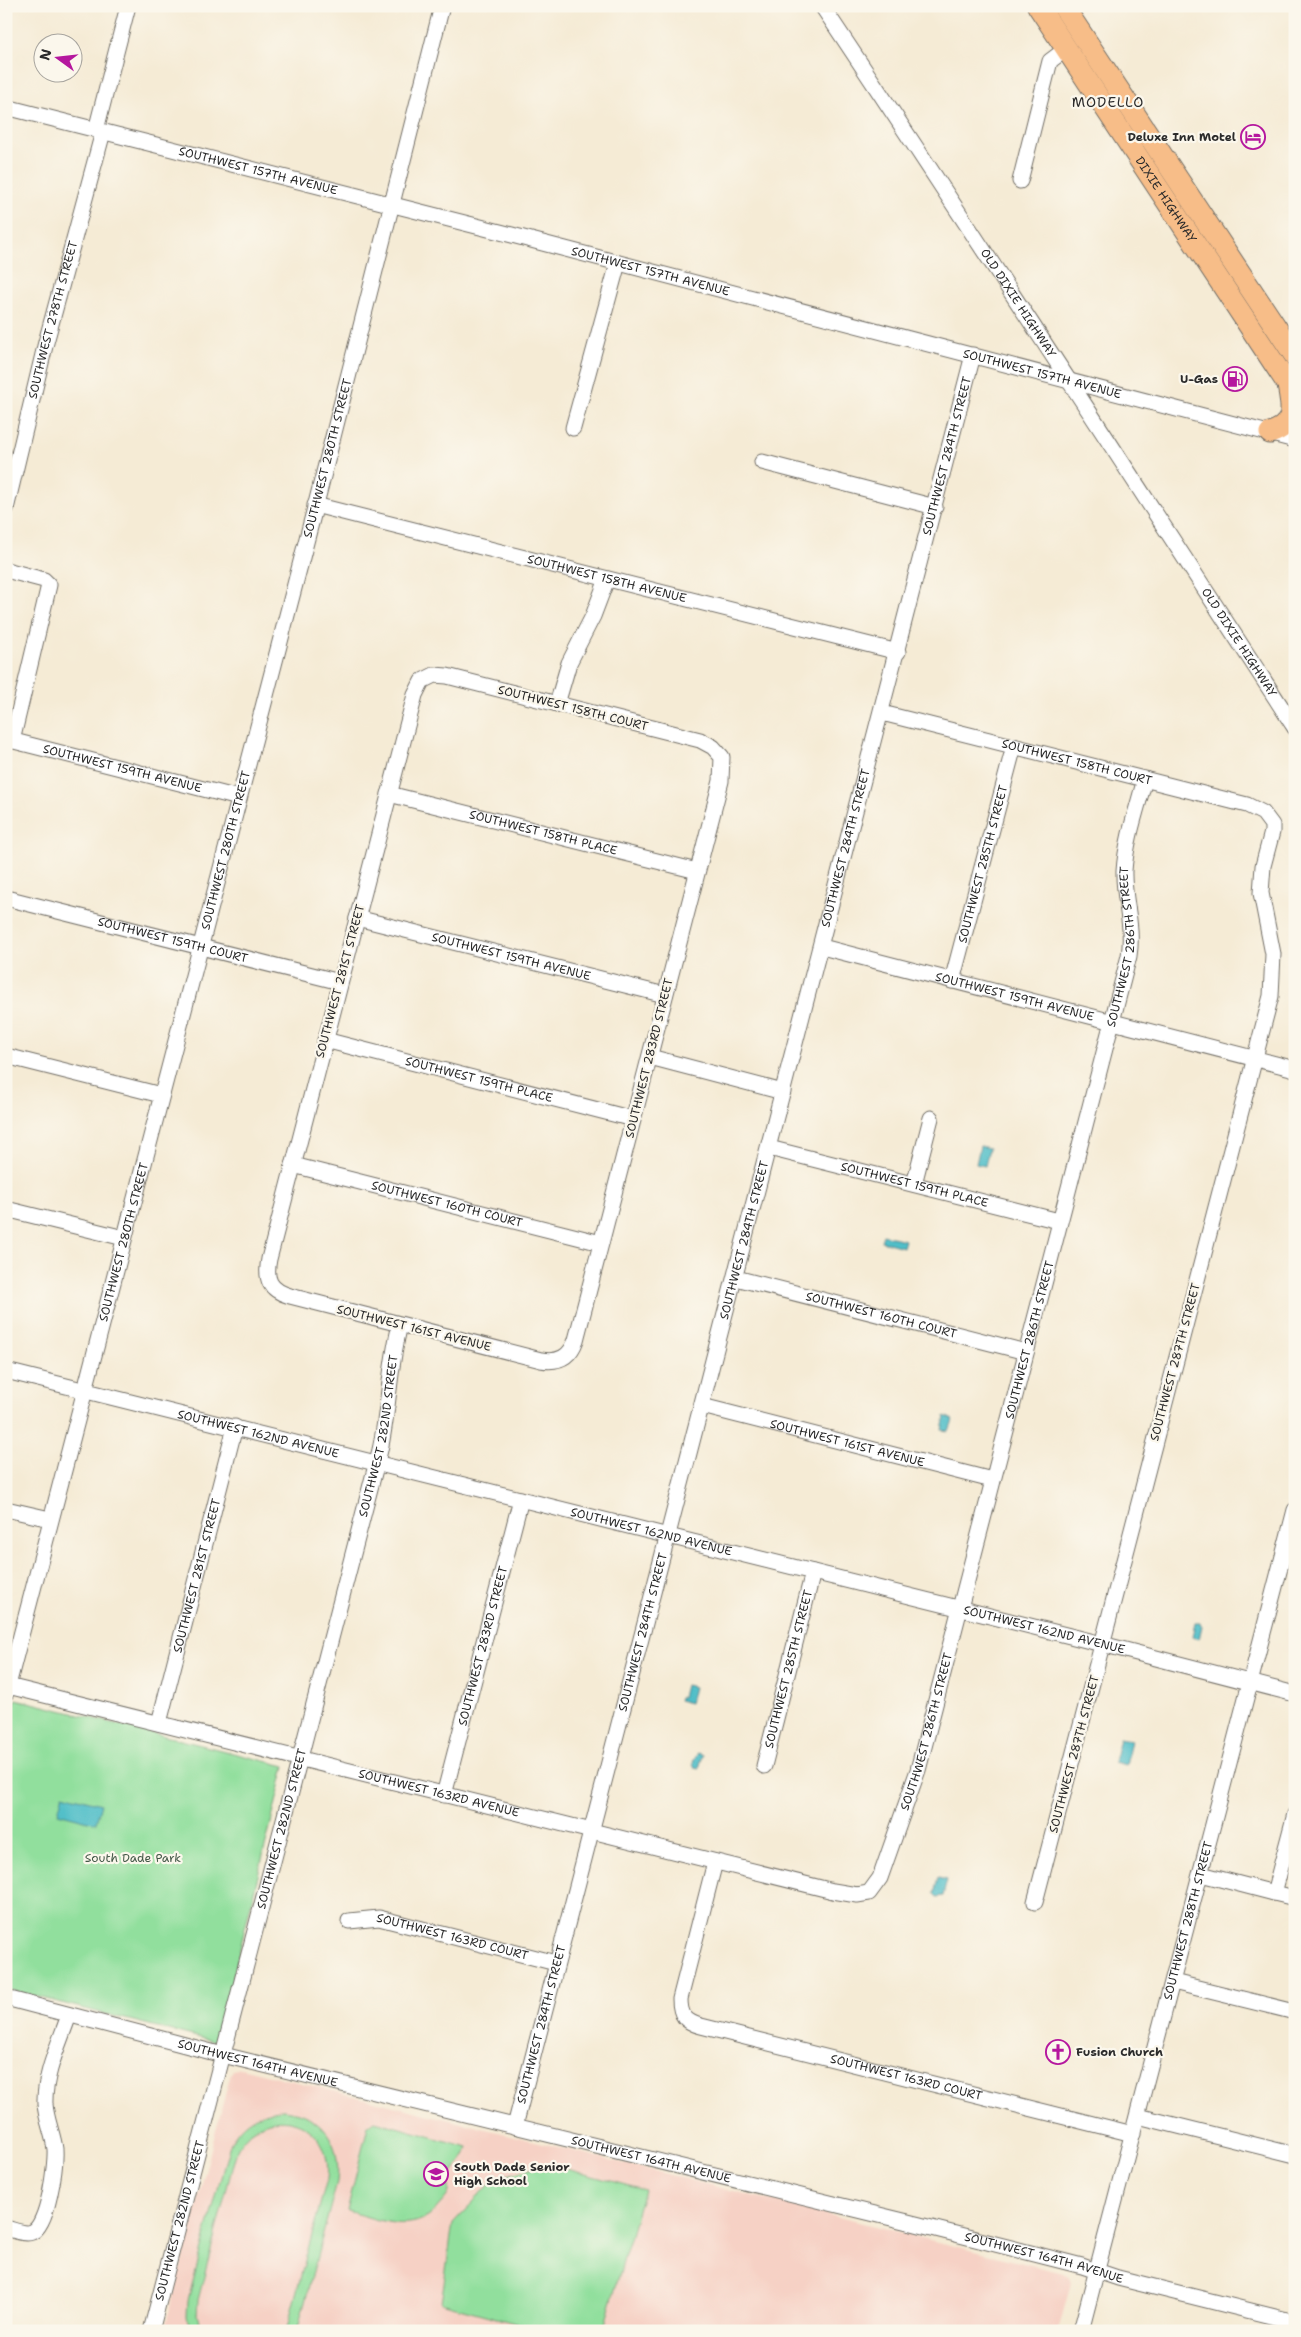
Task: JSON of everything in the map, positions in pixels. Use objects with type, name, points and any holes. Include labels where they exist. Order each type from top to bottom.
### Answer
[{"type":"highway","name":"DIXIE HIGHWAY","points":[[1038,6],[1292,390]]},
{"type":"highway","name":"DIXIE HIGHWAY","points":[[1064,6],[1295,356]]},
{"type":"highway","points":[[1066,49],[1078,51],[1136,132],[1160,152]]},
{"type":"highway","points":[[1270,433],[1283,427],[1291,415],[1292,390]]},
{"type":"street","name":"SOUTHWEST 278TH STREET","points":[[6,509],[128,6]]},
{"type":"street","name":"SOUTHWEST 280TH STREET","points":[[7,1690],[12,1646],[50,1519],[162,1095],[442,6]]},
{"type":"street","name":"OLD DIXIE HIGHWAY","points":[[822,6],[997,269],[1067,380],[1295,728]]},
{"type":"street","points":[[1020,181],[1050,61],[1066,49]]},
{"type":"street","name":"SOUTHWEST 157TH AVENUE","points":[[6,107],[618,263],[1295,440]]},
{"type":"street","points":[[573,428],[618,263]]},
{"type":"street","name":"SOUTHWEST 284TH STREET","points":[[515,2126],[822,947],[973,356]]},
{"type":"street","points":[[762,462],[935,507]]},
{"type":"street","name":"SOUTHWEST 158TH AVENUE","points":[[315,505],[898,652]]},
{"type":"street","points":[[6,570],[44,580],[49,585],[9,740]]},
{"type":"street","points":[[557,704],[570,663],[598,606],[607,579]]},
{"type":"street","name":"SOUTHWEST 158TH COURT","points":[[425,678],[434,675],[446,676],[700,740],[719,752]]},
{"type":"street","name":"SOUTHWEST 281ST STREET","points":[[270,1286],[266,1274],[268,1259],[416,690],[425,678]]},
{"type":"street","name":"SOUTHWEST 158TH COURT","points":[[882,713],[1247,805],[1263,813],[1270,820]]},
{"type":"street","name":"SOUTHWEST 159TH AVENUE","points":[[9,740],[239,798]]},
{"type":"street","name":"SOUTHWEST 285TH STREET","points":[[952,981],[1014,746]]},
{"type":"street","name":"SOUTHWEST 283RD STREET","points":[[561,1360],[570,1352],[576,1340],[602,1243],[721,782],[723,764],[719,752]]},
{"type":"street","name":"SOUTHWEST 286TH STREET","points":[[868,1893],[880,1878],[914,1786],[1131,941],[1131,925],[1124,872],[1145,779]]},
{"type":"street","name":"SOUTHWEST 158TH PLACE","points":[[389,794],[698,872]]},
{"type":"street","name":"SOUTHWEST 287TH STREET","points":[[1035,1902],[1273,983],[1273,954],[1261,892],[1263,866],[1272,832],[1270,820]]},
{"type":"street","name":"SOUTHWEST 159TH COURT","points":[[6,898],[340,982]]},
{"type":"street","name":"SOUTHWEST 159TH AVENUE","points":[[357,918],[665,995]]},
{"type":"street","name":"SOUTHWEST 159TH AVENUE","points":[[822,947],[1295,1069]]},
{"type":"street","name":"SOUTHWEST 159TH PLACE","points":[[325,1040],[633,1119]]},
{"type":"street","points":[[6,1056],[162,1095]]},
{"type":"street","points":[[650,1057],[784,1092]]},
{"type":"street","points":[[914,1184],[932,1118]]},
{"type":"street","name":"SOUTHWEST 159TH PLACE","points":[[769,1148],[1059,1221]]},
{"type":"street","name":"SOUTHWEST 160TH COURT","points":[[293,1166],[602,1243]]},
{"type":"street","points":[[6,1209],[124,1238]]},
{"type":"street","name":"SOUTHWEST 160TH COURT","points":[[736,1278],[1026,1352]]},
{"type":"street","name":"SOUTHWEST 161ST AVENUE","points":[[270,1286],[290,1296],[400,1325],[541,1360],[561,1360]]},
{"type":"street","name":"SOUTHWEST 282ND STREET","points":[[151,2331],[377,1463],[387,1411],[391,1363],[400,1325]]},
{"type":"street","name":"SOUTHWEST 162ND AVENUE","points":[[6,1371],[1102,1644],[1295,1694]]},
{"type":"street","name":"SOUTHWEST 161ST AVENUE","points":[[702,1406],[992,1480]]},
{"type":"street","name":"SOUTHWEST 281ST STREET","points":[[159,1723],[235,1427]]},
{"type":"street","name":"SOUTHWEST 283RD STREET","points":[[444,1795],[521,1499]]},
{"type":"street","points":[[6,1509],[50,1519]]},
{"type":"street","name":"SOUTHWEST 288TH STREET","points":[[1081,2331],[1292,1532],[1295,1510]]},
{"type":"street","name":"SOUTHWEST 285TH STREET","points":[[764,1766],[813,1572]]},
{"type":"street","name":"SOUTHWEST 163RD AVENUE","points":[[7,1690],[159,1723],[847,1894],[868,1893]]},
{"type":"street","points":[[1274,1893],[1295,1814]]},
{"type":"street","name":"SOUTHWEST 163RD COURT","points":[[715,1862],[680,1999],[682,2017],[688,2021],[701,2026],[1133,2134]]},
{"type":"street","points":[[1201,1874],[1295,1898]]},
{"type":"street","name":"SOUTHWEST 163RD COURT","points":[[349,1922],[379,1918],[556,1963]]},
{"type":"street","points":[[1173,1982],[1295,2012]]},
{"type":"street","name":"SOUTHWEST 164TH AVENUE","points":[[6,1998],[223,2055],[916,2224],[1295,2322]]},
{"type":"street","points":[[6,2228],[26,2233],[35,2231],[39,2226],[55,2174],[54,2147],[45,2103],[49,2076],[69,2015]]},
{"type":"street","points":[[1138,2116],[1295,2155]]},
{"type":"shaded area","name":"South Dade Senior High School","points":[[241,2068],[1063,2273],[1069,2277],[1071,2283],[1058,2331],[164,2331],[230,2076],[233,2070]]},
{"type":"green space","name":"South Dade Park","points":[[16,1699],[285,1766],[217,2042],[6,1989],[6,1737]]},
{"type":"green space","points":[[283,2110],[309,2117],[319,2124],[333,2143],[338,2168],[337,2182],[297,2331],[286,2331],[327,2179],[327,2159],[320,2143],[310,2130],[296,2123],[280,2120],[264,2124],[250,2133],[237,2149],[198,2300],[197,2315],[202,2331],[190,2331],[187,2316],[188,2300],[230,2144],[234,2136],[252,2119],[259,2115]]},
{"type":"green space","points":[[375,2121],[468,2147],[465,2156],[451,2176],[447,2196],[428,2216],[417,2221],[394,2223],[347,2211],[368,2126]]},
{"type":"green space","points":[[548,2164],[644,2190],[603,2331],[544,2331],[441,2303],[453,2223],[496,2178]]},
{"type":"water","points":[[980,1146],[989,1148],[985,1166],[976,1164]]},
{"type":"water","points":[[883,1235],[905,1240],[903,1247],[881,1241]]},
{"type":"water","points":[[945,1416],[953,1420],[949,1431],[942,1430]]},
{"type":"water","points":[[1196,1623],[1200,1623],[1202,1626],[1199,1639],[1193,1636]]},
{"type":"water","points":[[685,1685],[694,1687],[690,1703],[678,1700],[679,1697],[682,1697]]},
{"type":"water","points":[[1120,1738],[1131,1740],[1126,1765],[1114,1762]]},
{"type":"water","points":[[698,1753],[703,1755],[699,1768],[694,1767],[693,1762]]},
{"type":"water","points":[[63,1794],[101,1804],[96,1823],[58,1813]]},
{"type":"water","points":[[938,1878],[947,1880],[943,1896],[937,1897],[934,1894]]},
{"type":"place","name":"Deluxe Inn Motel","points":[[1253,137]]},
{"type":"place","name":"U-Gas","points":[[1235,379]]},
{"type":"place","name":"Fusion Church","points":[[1058,2052]]},
{"type":"place","name":"South Dade Senior High School","points":[[436,2174]]},
{"type":"district","name":"MODELLO","points":[[1108,102]]}]
